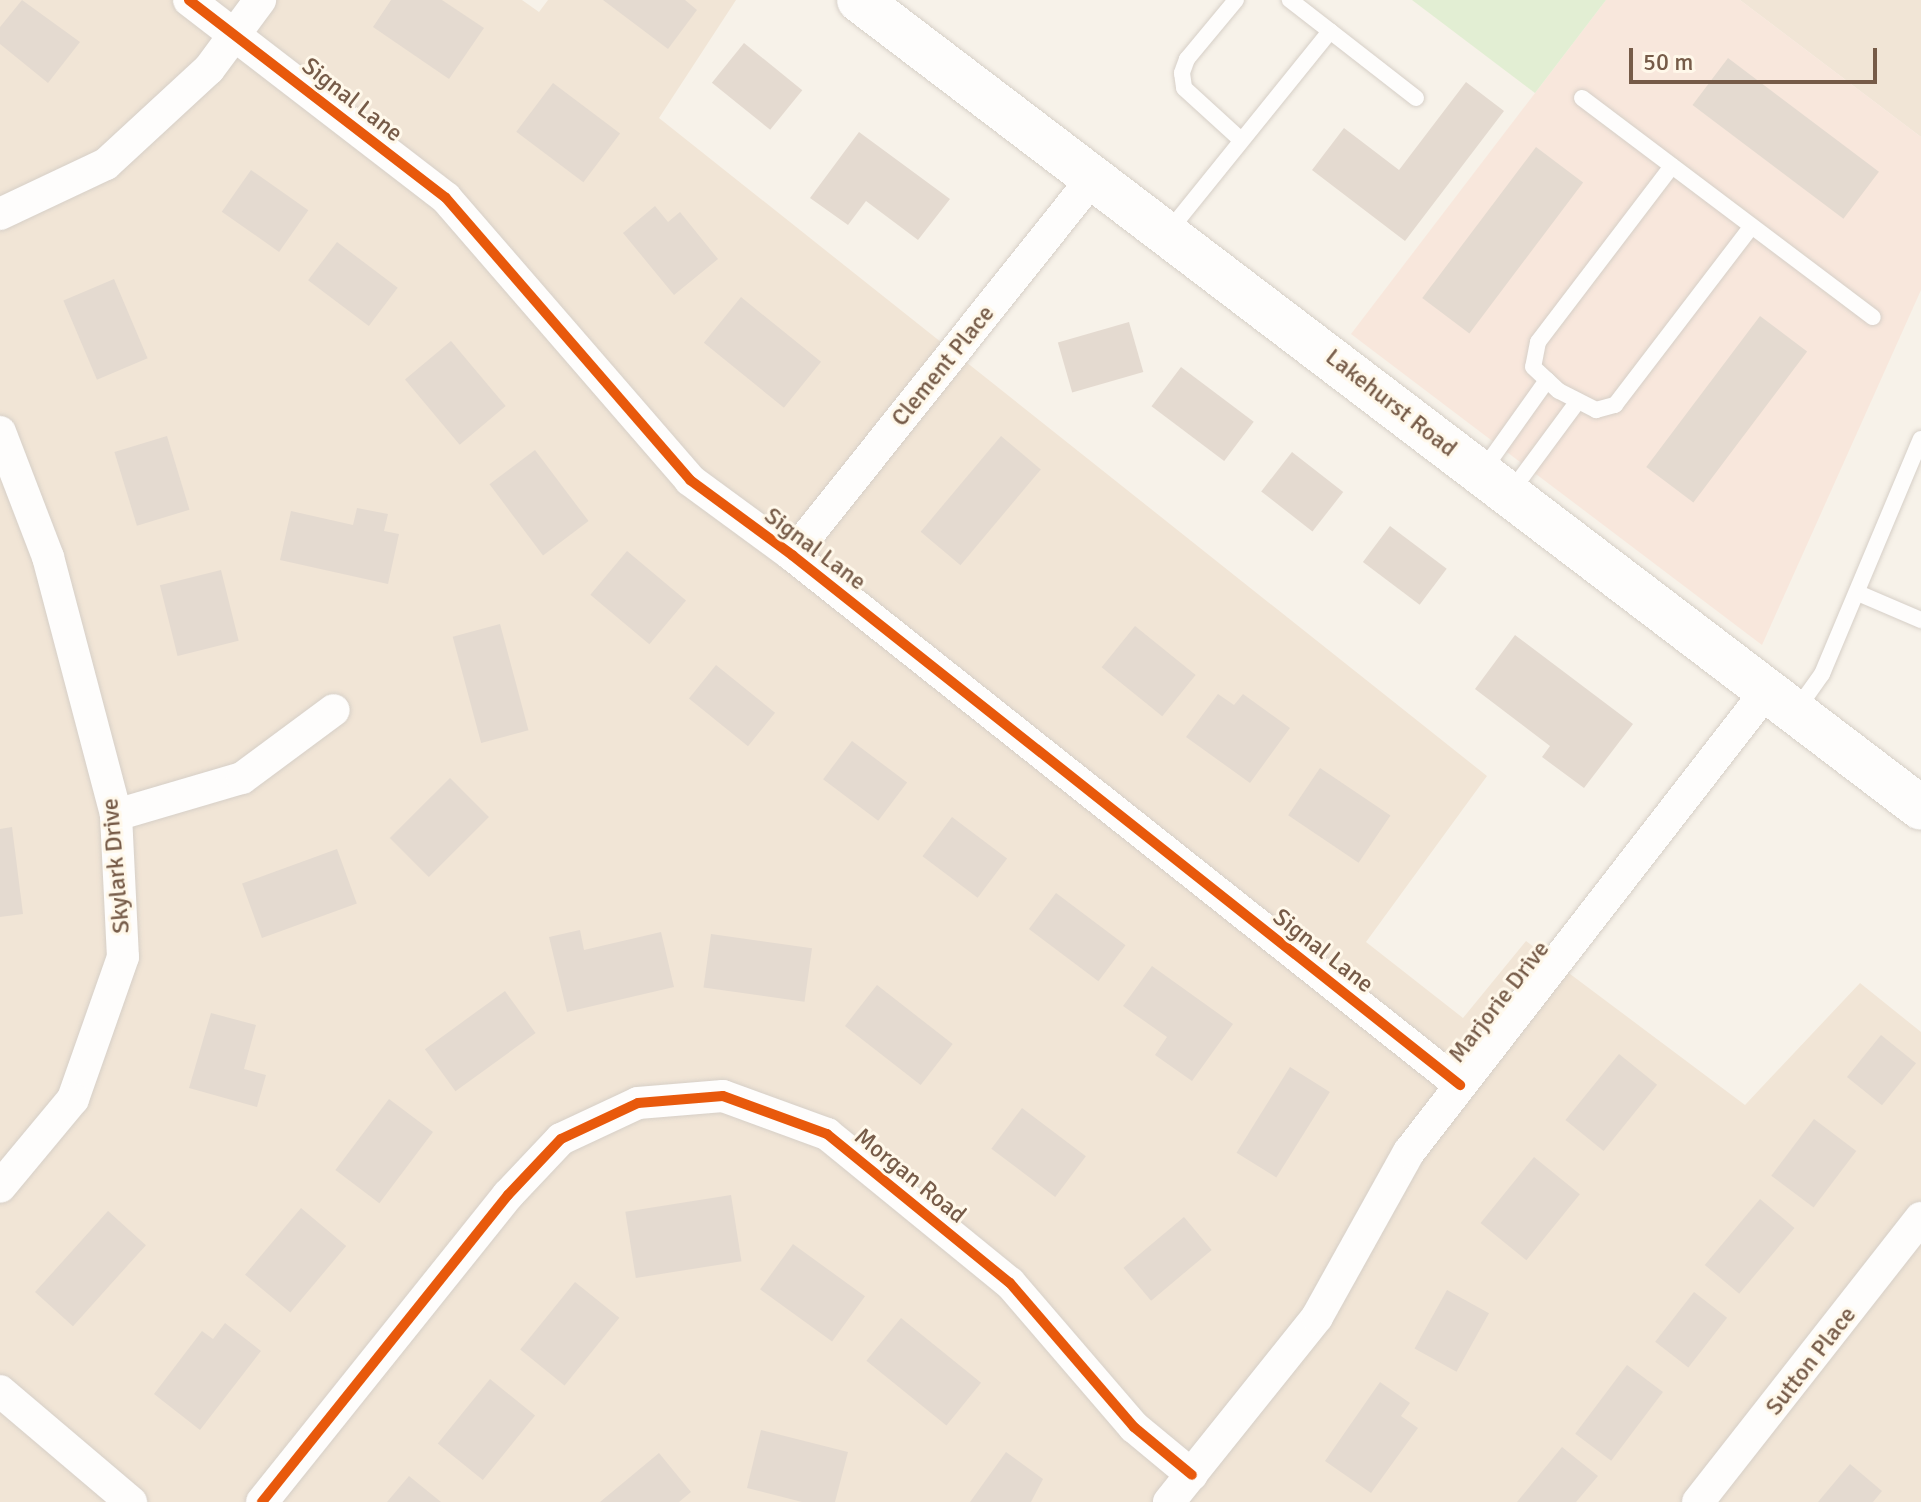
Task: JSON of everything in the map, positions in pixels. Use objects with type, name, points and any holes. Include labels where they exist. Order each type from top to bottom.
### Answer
[{"type":"main road","name":"Lakehurst Road","points":[[859,0],[1168,232],[1921,808]]},
{"type":"street","name":"Signal Lane","points":[[189,0],[446,198],[690,480],[792,555],[1460,1085]]},
{"type":"street","points":[[0,214],[106,164],[209,69],[260,0]]},
{"type":"street","name":"Clement Place","points":[[792,555],[1093,178]]},
{"type":"street","name":"Skylark Drive","points":[[0,432],[48,557],[116,815],[123,957],[73,1099],[0,1187]]},
{"type":"street","name":"Marjorie Drive","points":[[1169,1502],[1317,1317],[1409,1152],[1460,1085],[1780,703]]},
{"type":"street","points":[[116,815],[242,778],[334,710]]},
{"type":"street","name":"Morgan Road","points":[[262,1502],[508,1195],[561,1139],[638,1103],[723,1096],[827,1134],[1010,1283],[1134,1427],[1192,1475]]},
{"type":"street","name":"Sutton Place","points":[[1698,1502],[1921,1218]]},
{"type":"street","points":[[0,1391],[131,1502]]},
{"type":"lane","points":[[1236,0],[1187,59],[1182,73],[1184,88],[1241,140]]},
{"type":"lane","points":[[1290,0],[1416,98]]},
{"type":"lane","points":[[1168,232],[1330,31]]},
{"type":"lane","points":[[1582,98],[1873,317]]},
{"type":"lane","points":[[1672,166],[1538,342],[1533,367],[1547,380],[1596,410],[1615,405],[1752,226]]},
{"type":"lane","points":[[1495,484],[1547,380]]},
{"type":"lane","points":[[1495,484],[1578,401]]},
{"type":"lane","points":[[1780,703],[1822,674],[1921,439]]},
{"type":"lane","points":[[1858,593],[1921,620]]},
{"type":"shaded area","points":[[0,0],[522,0],[539,12],[548,0],[736,0],[659,118],[1487,776],[1366,942],[1463,1018],[1526,941],[1745,1105],[1860,983],[1921,1032],[1921,1502],[0,1502]]},
{"type":"shaded area","points":[[1606,0],[1740,0],[1921,137],[1921,290],[1762,645],[1351,334]]},
{"type":"shaded area","points":[[1740,0],[1921,0],[1921,137]]},
{"type":"green space","points":[[1412,0],[1606,0],[1535,93]]},
{"type":"building","points":[[22,0],[80,42],[48,83],[0,44],[0,27]]},
{"type":"building","points":[[391,0],[442,0],[484,28],[449,79],[373,27]]},
{"type":"building","points":[[603,0],[685,0],[697,10],[668,49]]},
{"type":"building","points":[[744,43],[802,90],[770,130],[712,83]]},
{"type":"building","points":[[1728,58],[1879,172],[1843,219],[1692,105]]},
{"type":"building","points":[[1466,82],[1504,111],[1405,241],[1312,170],[1344,128],[1399,170]]},
{"type":"building","points":[[553,83],[620,134],[583,182],[516,132]]},
{"type":"building","points":[[859,132],[950,199],[918,240],[866,201],[848,225],[810,198]]},
{"type":"building","points":[[1536,147],[1583,183],[1469,333],[1422,298]]},
{"type":"building","points":[[251,170],[308,210],[279,252],[222,212]]},
{"type":"building","points":[[655,206],[668,222],[680,212],[718,259],[674,295],[623,233]]},
{"type":"building","points":[[337,242],[398,288],[369,326],[308,280]]},
{"type":"building","points":[[114,279],[148,358],[97,380],[63,300]]},
{"type":"building","points":[[741,297],[821,362],[784,408],[704,343]]},
{"type":"building","points":[[1760,316],[1807,352],[1693,502],[1646,467]]},
{"type":"building","points":[[1129,322],[1143,372],[1072,392],[1058,342]]},
{"type":"building","points":[[451,341],[506,406],[460,445],[405,380]]},
{"type":"building","points":[[1181,367],[1254,422],[1224,461],[1152,406]]},
{"type":"building","points":[[167,436],[190,510],[137,526],[114,452]]},
{"type":"building","points":[[1001,436],[1041,469],[960,565],[921,532]]},
{"type":"building","points":[[535,450],[589,521],[543,555],[489,484]]},
{"type":"building","points":[[1292,452],[1343,492],[1312,531],[1261,491]]},
{"type":"building","points":[[357,508],[388,514],[384,531],[399,534],[388,584],[280,560],[291,511],[353,525]]},
{"type":"building","points":[[1390,526],[1447,569],[1420,605],[1363,562]]},
{"type":"building","points":[[627,551],[686,600],[649,644],[590,595]]},
{"type":"building","points":[[221,570],[239,641],[178,656],[160,585]]},
{"type":"building","points":[[500,624],[528,730],[481,743],[453,637]]},
{"type":"building","points":[[1135,626],[1196,675],[1162,716],[1102,667]]},
{"type":"building","points":[[1515,635],[1633,724],[1584,788],[1542,757],[1550,746],[1475,689]]},
{"type":"building","points":[[716,665],[775,713],[748,746],[689,698]]},
{"type":"building","points":[[1218,694],[1234,705],[1243,694],[1290,728],[1250,783],[1186,737]]},
{"type":"building","points":[[852,741],[907,783],[878,821],[823,779]]},
{"type":"building","points":[[1320,768],[1390,816],[1359,863],[1288,815]]},
{"type":"building","points":[[450,778],[489,817],[429,877],[390,838]]},
{"type":"building","points":[[952,817],[1007,859],[978,898],[923,856]]},
{"type":"building","points":[[12,827],[23,914],[0,917],[0,829]]},
{"type":"building","points":[[337,849],[357,904],[262,938],[242,884]]},
{"type":"building","points":[[1056,893],[1125,945],[1098,981],[1029,929]]},
{"type":"building","points":[[580,930],[584,950],[661,932],[674,987],[567,1012],[549,937]]},
{"type":"building","points":[[711,934],[812,948],[804,1002],[703,987]]},
{"type":"building","points":[[1152,966],[1233,1024],[1192,1081],[1155,1055],[1167,1037],[1123,1006]]},
{"type":"building","points":[[877,985],[953,1044],[921,1085],[845,1026]]},
{"type":"building","points":[[505,991],[536,1033],[455,1091],[425,1049]]},
{"type":"building","points":[[211,1013],[256,1025],[244,1069],[266,1075],[257,1107],[189,1088]]},
{"type":"building","points":[[1881,1035],[1916,1063],[1882,1105],[1847,1077]]},
{"type":"building","points":[[1619,1054],[1657,1085],[1604,1151],[1566,1120]]},
{"type":"building","points":[[1290,1067],[1330,1092],[1276,1178],[1236,1153]]},
{"type":"building","points":[[389,1099],[433,1132],[379,1203],[335,1170]]},
{"type":"building","points":[[1022,1108],[1086,1156],[1055,1197],[991,1149]]},
{"type":"building","points":[[1814,1119],[1856,1151],[1814,1208],[1771,1176]]},
{"type":"building","points":[[1534,1157],[1580,1194],[1526,1260],[1481,1223]]},
{"type":"building","points":[[731,1195],[741,1261],[636,1278],[625,1212]]},
{"type":"building","points":[[1760,1199],[1794,1228],[1739,1294],[1705,1265]]},
{"type":"building","points":[[301,1208],[346,1246],[290,1313],[245,1275]]},
{"type":"building","points":[[108,1211],[146,1245],[73,1326],[35,1292]]},
{"type":"building","points":[[1184,1217],[1212,1250],[1151,1301],[1123,1268]]},
{"type":"building","points":[[793,1244],[865,1296],[832,1342],[760,1289]]},
{"type":"building","points":[[575,1282],[619,1318],[565,1385],[520,1350]]},
{"type":"building","points":[[1447,1290],[1489,1313],[1456,1372],[1415,1349]]},
{"type":"building","points":[[1694,1292],[1727,1318],[1688,1368],[1655,1342]]},
{"type":"building","points":[[901,1318],[981,1383],[946,1426],[866,1361]]},
{"type":"building","points":[[225,1323],[261,1351],[200,1430],[154,1394],[202,1331],[213,1339]]},
{"type":"building","points":[[1627,1365],[1663,1392],[1611,1461],[1575,1434]]},
{"type":"building","points":[[490,1379],[535,1416],[483,1480],[438,1444]]},
{"type":"building","points":[[1380,1382],[1410,1403],[1401,1416],[1418,1428],[1371,1493],[1325,1461]]},
{"type":"building","points":[[761,1430],[848,1452],[835,1502],[802,1502],[747,1488]]},
{"type":"building","points":[[1562,1447],[1598,1476],[1576,1502],[1517,1502]]},
{"type":"building","points":[[1006,1452],[1043,1479],[1031,1502],[970,1502]]},
{"type":"building","points":[[659,1453],[691,1492],[679,1502],[600,1502]]},
{"type":"building","points":[[1850,1464],[1882,1491],[1873,1502],[1818,1502]]},
{"type":"building","points":[[409,1476],[441,1502],[387,1502]]},
{"type":"cycle path","points":[[189,0],[446,198],[690,480],[792,555],[1460,1085]]},
{"type":"cycle path","points":[[262,1502],[508,1195],[561,1139],[638,1103],[723,1096],[827,1134],[1010,1283],[1134,1427],[1192,1475]]}]
